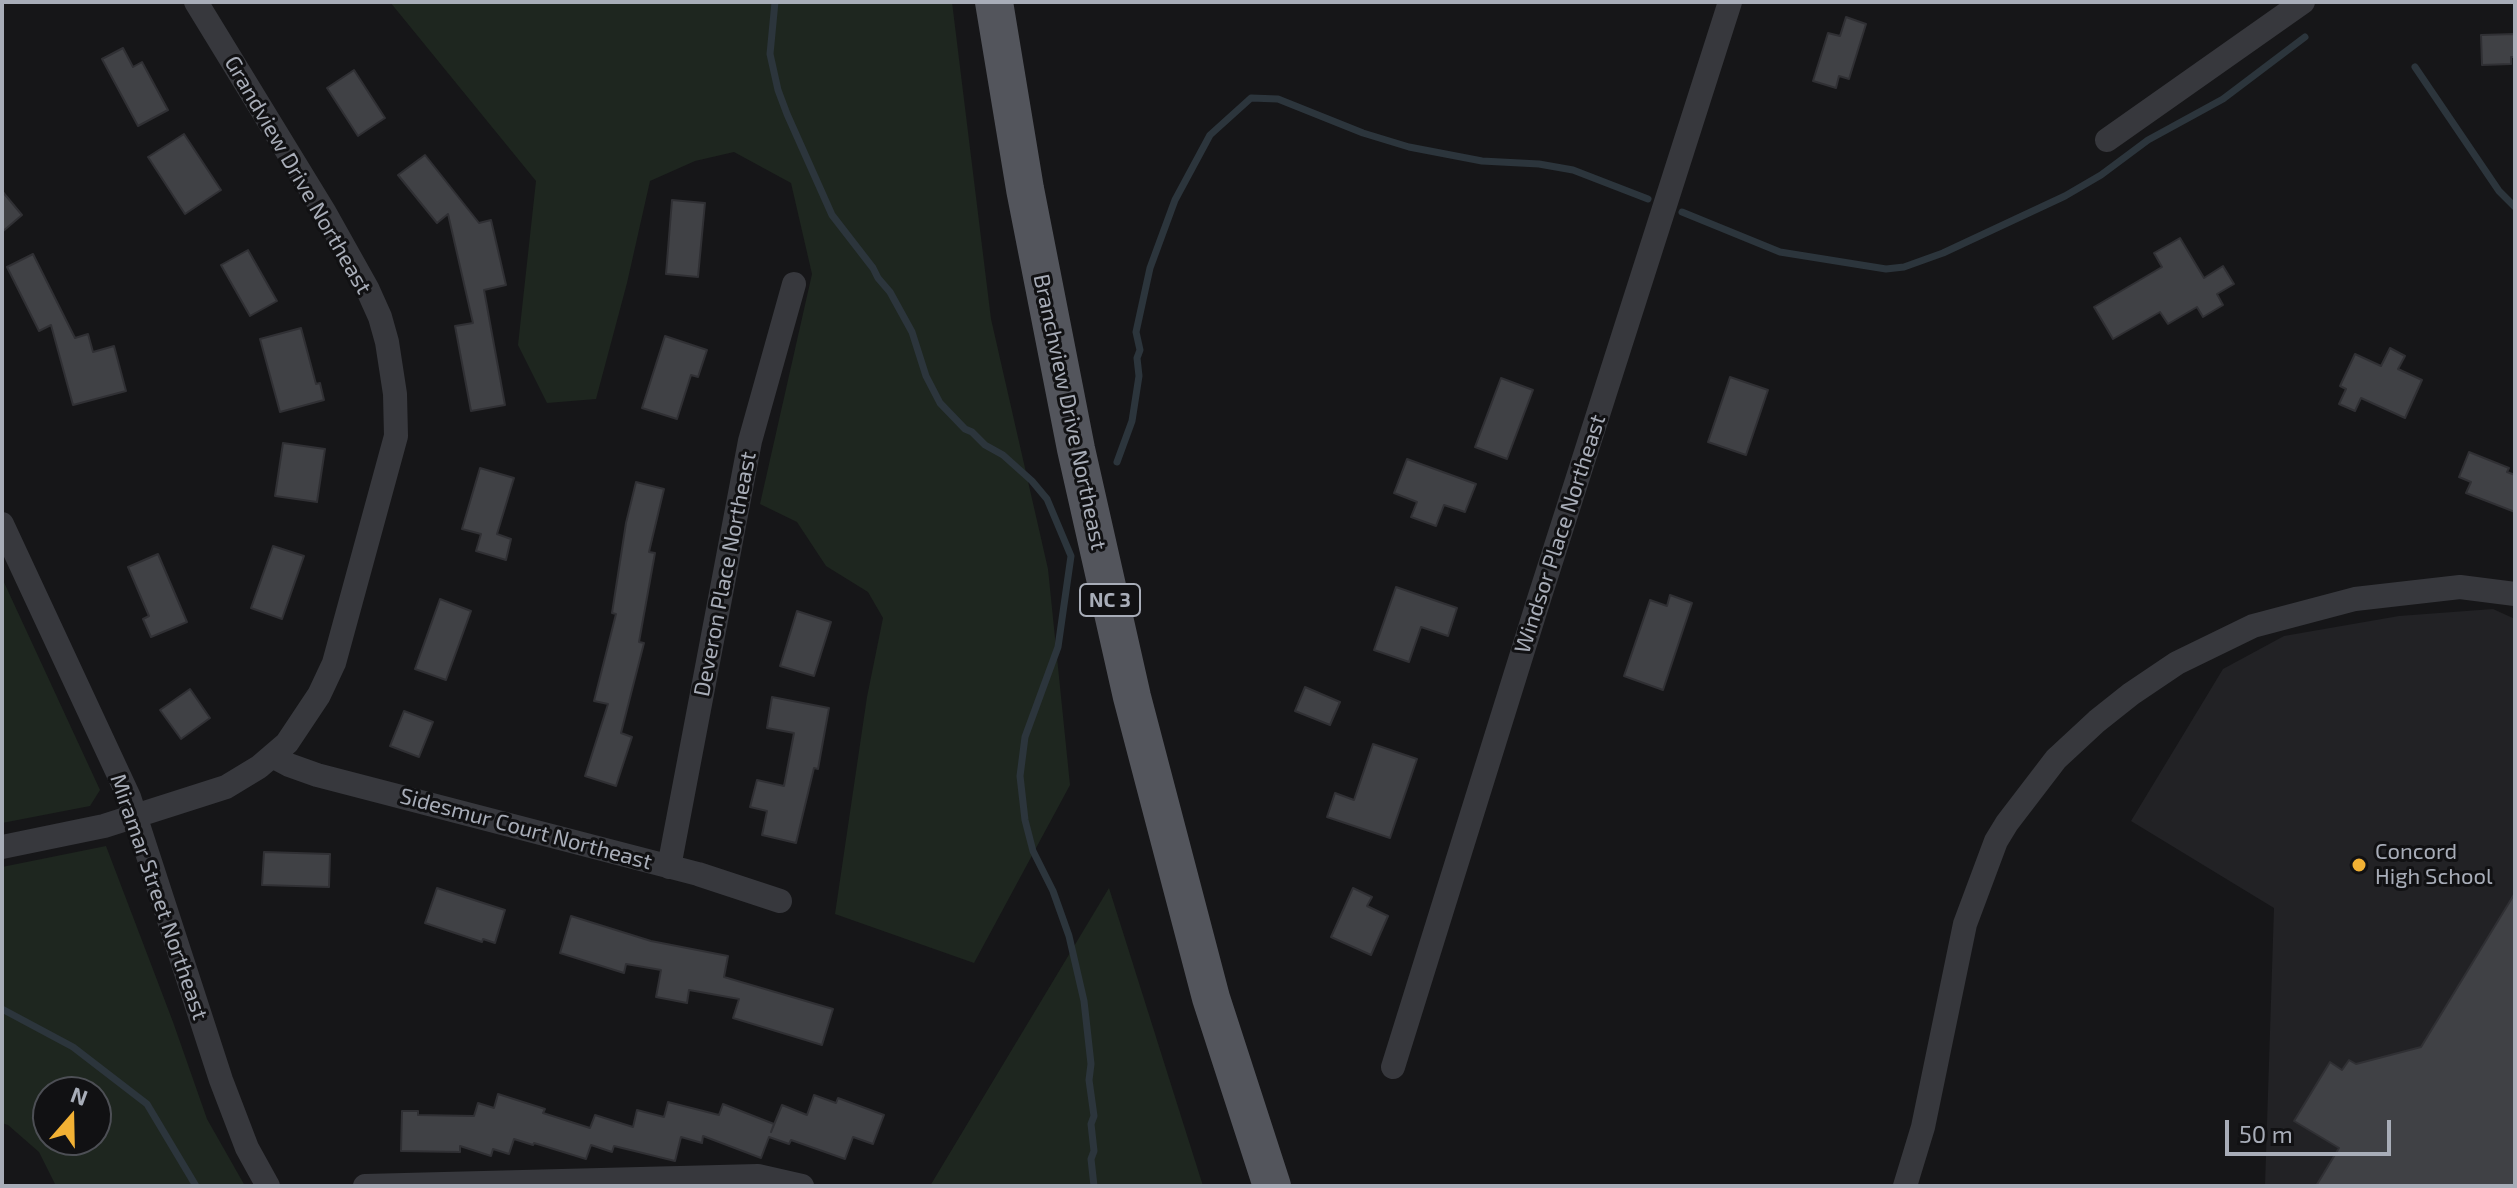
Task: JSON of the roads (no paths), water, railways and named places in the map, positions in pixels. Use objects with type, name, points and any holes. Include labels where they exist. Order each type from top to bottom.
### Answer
[{"type":"main road","name":"Branchview Drive Northeast","points":[[994,2],[1025,189],[1073,434],[1126,669],[1211,998],[1272,1186]]},
{"type":"street","name":"Grandview Drive Northeast","points":[[2,847],[104,826],[226,787],[287,743],[319,695],[334,663],[396,436],[395,394],[387,342],[367,288],[325,213],[196,2]]},
{"type":"street","name":"Windsor Place Northeast","points":[[1393,1067],[1543,584],[1730,2]]},
{"type":"street","points":[[2107,140],[2303,2]]},
{"type":"street","name":"Deveron Place Northeast","points":[[669,867],[750,441],[794,284]]},
{"type":"street","name":"Miramar Street Northeast","points":[[2,524],[136,816],[221,1080],[247,1148],[268,1186]]},
{"type":"street","points":[[1905,1186],[1923,1127],[1965,924],[1996,841],[2056,759],[2097,721],[2154,678],[2177,663],[2253,626],[2363,598],[2460,587],[2515,594]]},
{"type":"street","name":"Sidesmur Court Northeast","points":[[272,756],[317,775],[669,867],[780,901]]},
{"type":"street","points":[[365,1186],[758,1176],[802,1186]]},
{"type":"waterway","points":[[775,2],[770,54],[778,90],[832,215],[890,292],[912,332],[926,376],[940,403],[965,429],[1003,455],[1032,481],[1047,499],[1071,556],[1058,647],[1025,737],[1020,776],[1025,820],[1033,851],[1053,891],[1069,936],[1084,1001],[1094,1116],[1091,1124],[1094,1186]]},
{"type":"waterway","points":[[1682,212],[1780,252],[1886,269],[1904,267],[1943,253],[2065,196],[2101,175],[2148,140],[2223,99],[2305,37]]},
{"type":"waterway","points":[[2415,67],[2499,191],[2515,207]]},
{"type":"waterway","points":[[1117,462],[1132,421],[1139,376],[1137,358],[1140,350],[1136,332],[1150,268],[1175,200],[1210,135],[1251,98],[1278,99],[1363,133],[1409,147],[1482,161],[1539,164],[1573,170],[1648,199]]},
{"type":"waterway","points":[[2,1009],[73,1047],[147,1104],[196,1186]]},
{"type":"place","name":"Concord High School","points":[[2359,865]]}]
